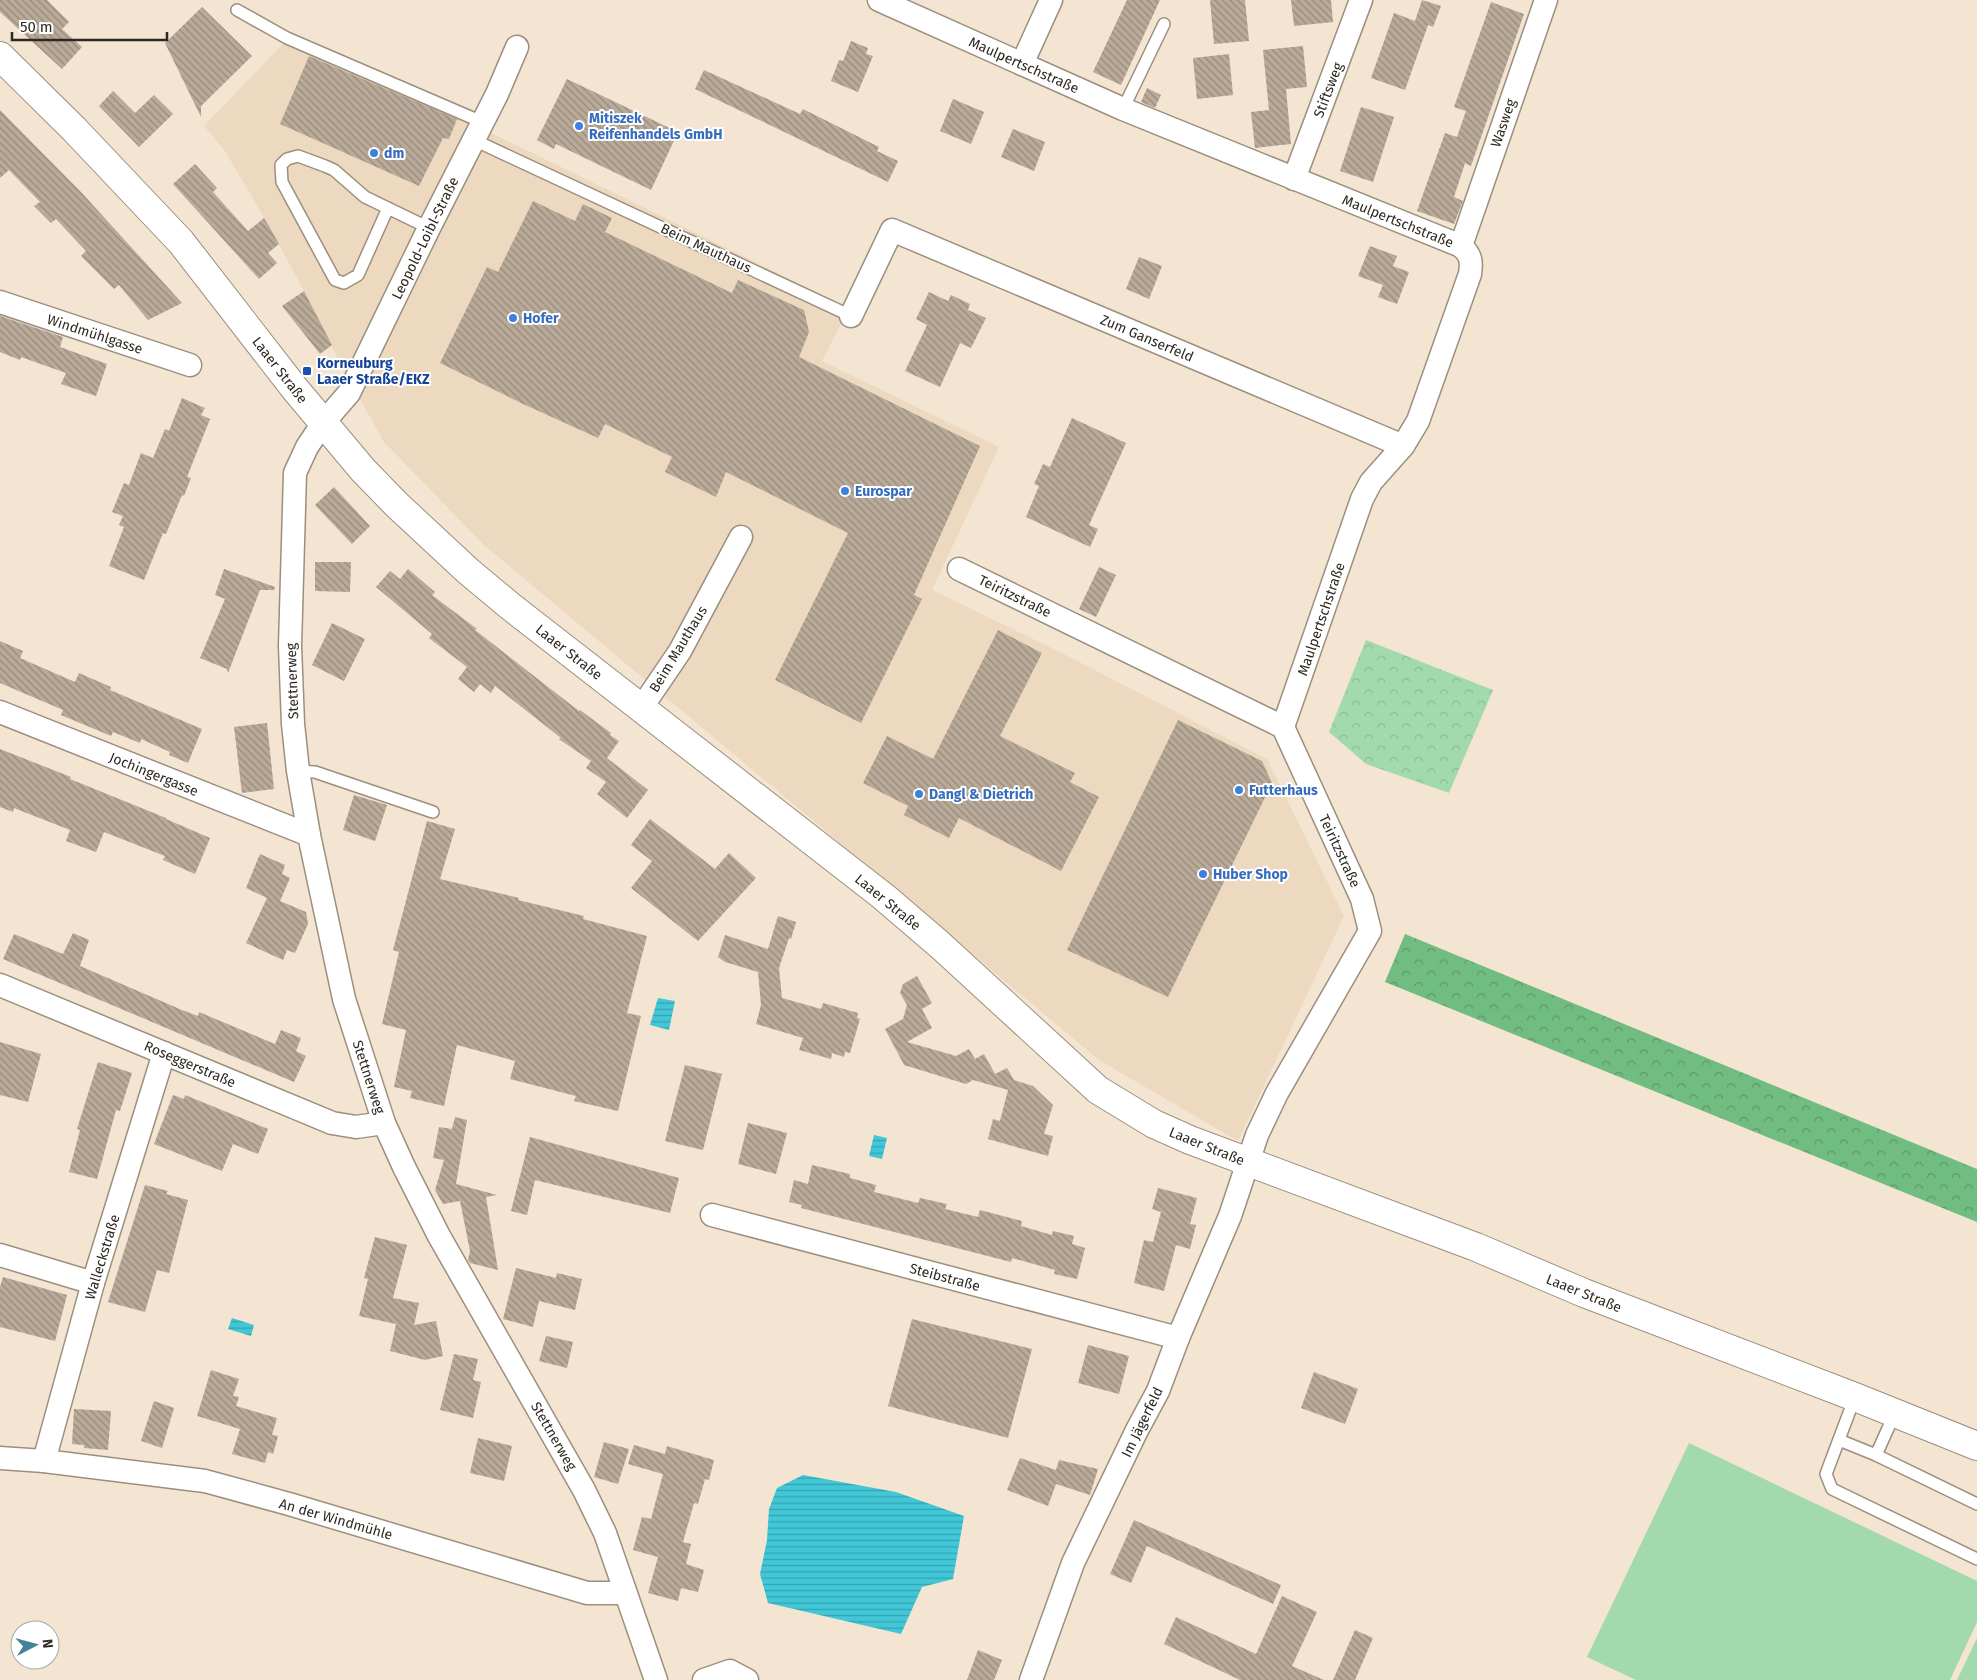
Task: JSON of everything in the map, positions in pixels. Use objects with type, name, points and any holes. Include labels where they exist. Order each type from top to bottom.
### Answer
[{"type":"street","name":"Maulpertschstraße","points":[[879,0],[1123,109],[1461,246],[1472,259],[1470,274],[1418,421],[1403,446],[1371,482],[1362,499],[1284,727]]},
{"type":"street","points":[[1022,64],[1051,0]]},
{"type":"street","name":"Stiftsweg","points":[[1294,179],[1361,0]]},
{"type":"street","name":"Wasweg","points":[[1461,246],[1546,0]]},
{"type":"street","name":"Leopold-Loibl-Straße","points":[[323,423],[348,393],[497,94],[517,48]]},
{"type":"street","name":"Laaer Straße","points":[[0,56],[74,129],[181,242],[323,423],[363,470],[396,504],[468,571],[518,612],[884,897],[940,945],[1098,1090],[1154,1124],[1190,1140],[1476,1248],[1584,1293],[1855,1396],[1977,1446]]},
{"type":"street","name":"Beim Mauthaus","points":[[851,316],[892,230]]},
{"type":"street","name":"Zum Ganserfeld","points":[[892,230],[1403,446]]},
{"type":"street","name":"Windmühlgasse","points":[[0,302],[190,366]]},
{"type":"street","name":"Stettnerweg","points":[[323,423],[307,447],[295,473],[290,646],[293,724],[298,771],[309,835],[344,999],[384,1123],[439,1236],[584,1490],[605,1533],[656,1680]]},
{"type":"street","name":"Beim Mauthaus","points":[[642,707],[680,652],[741,537]]},
{"type":"street","name":"Teiritzstraße","points":[[959,569],[1284,727],[1362,899],[1370,931],[1277,1093],[1257,1135],[1249,1162]]},
{"type":"street","name":"Jochingergasse","points":[[0,712],[309,835]]},
{"type":"street","name":"Roseggerstraße","points":[[0,986],[332,1123],[356,1127],[384,1123]]},
{"type":"street","name":"Walleckstraße","points":[[44,1461],[93,1283],[164,1053]]},
{"type":"street","name":"Im Jägerfeld","points":[[1031,1680],[1073,1563],[1137,1430],[1158,1392],[1178,1338],[1230,1216],[1249,1162]]},
{"type":"street","name":"Steibstraße","points":[[712,1215],[1178,1338]]},
{"type":"street","points":[[0,1255],[93,1283]]},
{"type":"street","name":"An der Windmühle","points":[[0,1458],[44,1461],[205,1481],[289,1504],[587,1593],[625,1593]]},
{"type":"street","points":[[704,1680],[730,1671],[747,1680]]},
{"type":"lane","name":"Beim Mauthaus","points":[[237,10],[287,38],[851,316]]},
{"type":"lane","points":[[1123,109],[1164,24]]},
{"type":"lane","points":[[388,208],[358,274],[344,282],[335,280],[282,182],[281,165],[287,159],[298,156],[325,166],[334,170],[366,197],[429,228]]},
{"type":"lane","points":[[298,771],[315,772],[433,812]]},
{"type":"lane","points":[[1855,1396],[1826,1474],[1832,1489],[1977,1559]]},
{"type":"lane","points":[[1876,1455],[1895,1412]]},
{"type":"lane","points":[[1839,1440],[1876,1455],[1977,1504]]},
{"type":"shaded area","points":[[283,44],[465,120],[849,308],[822,361],[999,447],[932,590],[1056,650],[1267,759],[1344,916],[1238,1141],[1099,1060],[483,544],[384,442],[343,369],[269,226],[225,151],[204,126]]},
{"type":"green space","points":[[1366,640],[1493,690],[1449,793],[1366,764],[1329,732]]},
{"type":"green space","points":[[1405,934],[1977,1169],[1977,1222],[1385,982]]},
{"type":"green space","points":[[1689,1443],[1977,1581],[1977,1622],[1950,1680],[1636,1680],[1587,1657]]},
{"type":"green space","points":[[1977,1638],[1977,1680],[1957,1680]]},
{"type":"water","points":[[658,998],[675,1001],[669,1030],[650,1025]]},
{"type":"water","points":[[874,1135],[887,1138],[882,1159],[869,1156]]},
{"type":"water","points":[[232,1318],[254,1325],[251,1336],[228,1329]]},
{"type":"water","points":[[803,1475],[896,1492],[964,1516],[953,1579],[922,1587],[901,1634],[768,1603],[760,1574],[767,1540],[769,1509],[777,1488]]},
{"type":"building","points":[[0,0],[47,0],[69,22],[62,29],[82,47],[62,69],[0,12]]},
{"type":"building","points":[[1127,0],[1160,0],[1121,85],[1093,72]]},
{"type":"building","points":[[1210,0],[1245,0],[1249,41],[1214,44]]},
{"type":"building","points":[[1291,0],[1331,0],[1333,22],[1294,26]]},
{"type":"building","points":[[1422,0],[1441,6],[1433,27],[1428,25],[1405,90],[1371,78],[1394,13],[1415,21]]},
{"type":"building","points":[[1491,2],[1524,14],[1471,166],[1465,163],[1454,197],[1463,201],[1454,224],[1417,211],[1445,133],[1457,137],[1466,111],[1454,107]]},
{"type":"building","points":[[202,7],[252,56],[201,106],[201,117],[165,43]]},
{"type":"building","points":[[851,41],[868,48],[866,54],[873,56],[858,92],[831,81],[839,60],[843,61]]},
{"type":"building","points":[[1303,46],[1307,87],[1286,89],[1291,144],[1255,148],[1251,112],[1269,110],[1263,50]]},
{"type":"building","points":[[1229,54],[1233,95],[1197,99],[1193,58]]},
{"type":"building","points":[[309,56],[457,119],[449,139],[443,138],[419,186],[280,124]]},
{"type":"building","points":[[704,70],[800,114],[803,109],[879,147],[877,151],[898,161],[888,182],[695,89]]},
{"type":"building","points":[[567,79],[678,132],[651,190],[556,144],[554,149],[537,140]]},
{"type":"building","points":[[1147,88],[1161,95],[1155,108],[1141,102]]},
{"type":"building","points":[[113,91],[135,113],[154,95],[173,114],[139,147],[99,106]]},
{"type":"building","points":[[953,99],[984,112],[971,144],[940,131]]},
{"type":"building","points":[[1361,107],[1394,117],[1373,182],[1340,171]]},
{"type":"building","points":[[0,110],[81,192],[182,303],[148,320],[119,285],[114,289],[81,256],[86,251],[56,219],[51,223],[34,206],[40,202],[9,170],[0,178]]},
{"type":"building","points":[[1013,129],[1045,142],[1034,171],[1001,157]]},
{"type":"building","points":[[195,164],[217,188],[213,192],[248,231],[264,218],[269,226],[279,244],[268,253],[277,263],[259,279],[173,184]]},
{"type":"building","points":[[533,201],[575,221],[583,204],[612,218],[605,232],[732,293],[738,280],[804,310],[809,332],[799,357],[980,446],[914,595],[922,599],[861,723],[775,680],[848,533],[726,472],[716,497],[665,472],[672,457],[605,424],[598,438],[440,363],[487,267],[498,272]]},
{"type":"building","points":[[1370,246],[1397,256],[1393,266],[1409,272],[1397,304],[1378,297],[1383,285],[1358,276]]},
{"type":"building","points":[[1139,257],[1162,266],[1149,299],[1126,289]]},
{"type":"building","points":[[304,291],[332,345],[320,354],[282,306]]},
{"type":"building","points":[[929,292],[948,301],[951,295],[970,304],[968,310],[986,318],[971,348],[960,343],[940,387],[905,371],[927,325],[916,319]]},
{"type":"building","points":[[0,316],[63,337],[60,347],[107,364],[96,396],[61,384],[66,373],[21,357],[20,360],[0,352]]},
{"type":"building","points":[[182,398],[205,408],[201,415],[210,419],[187,477],[191,478],[184,496],[182,495],[166,534],[163,533],[144,580],[109,566],[124,527],[119,525],[123,516],[112,512],[124,483],[129,485],[141,453],[153,458],[165,429],[169,431]]},
{"type":"building","points":[[1072,418],[1126,443],[1089,525],[1098,529],[1090,547],[1026,517],[1039,486],[1034,484],[1043,464],[1050,467]]},
{"type":"building","points":[[334,487],[370,526],[352,544],[315,505]]},
{"type":"building","points":[[315,562],[351,562],[350,592],[315,591]]},
{"type":"building","points":[[1099,567],[1116,575],[1096,617],[1079,609]]},
{"type":"building","points":[[224,569],[275,587],[274,590],[260,590],[228,673],[227,669],[200,658],[225,599],[215,595]]},
{"type":"building","points":[[408,569],[435,592],[432,595],[619,741],[607,758],[648,790],[627,818],[597,794],[606,782],[586,768],[591,761],[559,739],[561,738],[495,686],[491,693],[480,684],[474,692],[458,679],[467,667],[429,638],[432,634],[376,587],[390,571],[400,579]]},
{"type":"building","points":[[332,623],[365,639],[344,681],[312,665]]},
{"type":"building","points":[[998,630],[1042,653],[1000,736],[1075,773],[1070,782],[1099,797],[1061,871],[959,818],[949,838],[904,815],[908,806],[863,783],[887,736],[933,759]]},
{"type":"building","points":[[0,641],[23,651],[20,658],[75,682],[79,673],[111,687],[110,690],[202,729],[188,763],[169,755],[170,752],[141,739],[140,743],[113,732],[111,736],[61,715],[63,710],[0,683]]},
{"type":"building","points":[[1178,720],[1262,761],[1272,783],[1168,997],[1067,950]]},
{"type":"building","points":[[267,723],[274,789],[242,793],[234,727]]},
{"type":"building","points":[[0,749],[71,777],[70,779],[210,838],[195,874],[163,860],[165,856],[104,832],[96,852],[66,841],[70,830],[14,808],[13,812],[0,807]]},
{"type":"building","points":[[354,795],[387,805],[375,841],[343,830]]},
{"type":"building","points":[[650,819],[715,869],[729,853],[756,878],[698,941],[631,888],[652,861],[631,845]]},
{"type":"building","points":[[427,821],[455,829],[440,879],[519,898],[518,900],[584,916],[583,919],[647,936],[627,1013],[641,1016],[618,1111],[574,1101],[576,1096],[510,1079],[515,1061],[457,1045],[444,1106],[410,1098],[412,1091],[394,1087],[406,1030],[382,1024],[399,952],[393,950]]},
{"type":"building","points":[[260,854],[285,865],[282,874],[290,878],[280,901],[306,912],[308,924],[295,953],[287,950],[283,960],[246,943],[267,898],[246,888]]},
{"type":"building","points":[[778,916],[796,922],[779,968],[782,998],[821,1009],[823,1003],[858,1013],[857,1018],[860,1019],[850,1053],[845,1052],[844,1057],[832,1053],[831,1059],[799,1050],[803,1038],[756,1024],[761,1005],[758,972],[725,962],[718,957],[725,935],[768,949]]},
{"type":"building","points":[[73,933],[89,940],[80,966],[182,1010],[198,1016],[199,1012],[275,1044],[281,1030],[301,1038],[296,1051],[306,1056],[294,1082],[3,959],[14,934],[63,954]]},
{"type":"building","points":[[917,976],[932,1003],[922,1009],[932,1028],[907,1042],[956,1056],[969,1049],[975,1059],[984,1054],[995,1074],[1007,1068],[1014,1080],[1033,1086],[1053,1105],[1044,1134],[1053,1136],[1048,1156],[988,1139],[993,1119],[1000,1121],[1008,1090],[973,1080],[966,1084],[904,1065],[885,1029],[903,1019],[907,1005],[900,993],[903,984]]},
{"type":"building","points":[[0,1042],[41,1054],[28,1102],[0,1095]]},
{"type":"building","points":[[98,1062],[132,1073],[120,1111],[116,1110],[97,1179],[69,1172],[80,1130],[77,1129]]},
{"type":"building","points":[[685,1065],[722,1074],[703,1150],[665,1141]]},
{"type":"building","points":[[173,1095],[184,1099],[185,1095],[268,1129],[258,1154],[233,1144],[222,1171],[154,1144]]},
{"type":"building","points":[[455,1117],[467,1120],[456,1184],[497,1195],[486,1197],[498,1270],[470,1263],[468,1260],[470,1251],[460,1201],[443,1204],[435,1190],[444,1160],[433,1158],[439,1127],[452,1129]]},
{"type":"building","points":[[748,1123],[787,1133],[776,1174],[738,1164]]},
{"type":"building","points":[[530,1137],[679,1178],[670,1213],[535,1180],[527,1215],[511,1211]]},
{"type":"building","points":[[812,1165],[850,1174],[850,1178],[876,1185],[874,1192],[918,1203],[920,1198],[947,1204],[945,1209],[978,1217],[980,1210],[1022,1221],[1021,1226],[1052,1235],[1053,1231],[1074,1236],[1072,1244],[1085,1248],[1077,1279],[1054,1274],[1055,1270],[1012,1258],[1011,1262],[801,1208],[802,1205],[789,1202],[794,1180],[808,1184]]},
{"type":"building","points":[[145,1185],[168,1191],[166,1194],[188,1200],[169,1273],[157,1270],[145,1312],[108,1302]]},
{"type":"building","points":[[1158,1188],[1197,1198],[1190,1224],[1196,1225],[1190,1249],[1176,1245],[1164,1291],[1134,1283],[1144,1240],[1153,1242],[1161,1212],[1152,1209]]},
{"type":"building","points":[[375,1237],[407,1245],[393,1298],[419,1303],[414,1325],[436,1321],[443,1356],[425,1360],[390,1351],[396,1324],[359,1316],[368,1279],[364,1278]]},
{"type":"building","points":[[516,1268],[556,1278],[557,1273],[582,1279],[575,1310],[539,1301],[533,1327],[503,1319]]},
{"type":"building","points":[[3,1277],[67,1295],[55,1341],[0,1327],[0,1287]]},
{"type":"building","points":[[912,1319],[1032,1349],[1008,1438],[888,1406]]},
{"type":"building","points":[[546,1336],[573,1342],[567,1368],[539,1361]]},
{"type":"building","points":[[1088,1345],[1129,1356],[1119,1394],[1078,1383]]},
{"type":"building","points":[[454,1354],[478,1359],[473,1380],[481,1382],[473,1418],[440,1410]]},
{"type":"building","points":[[211,1370],[239,1379],[233,1396],[239,1397],[236,1406],[277,1418],[272,1435],[278,1436],[273,1454],[268,1452],[265,1463],[232,1454],[240,1429],[197,1416]]},
{"type":"building","points":[[1314,1372],[1358,1389],[1345,1424],[1301,1408]]},
{"type":"building","points":[[154,1401],[174,1408],[162,1448],[141,1441]]},
{"type":"building","points":[[74,1409],[111,1411],[108,1450],[84,1448],[84,1445],[72,1444]]},
{"type":"building","points":[[478,1438],[512,1446],[504,1481],[470,1473]]},
{"type":"building","points":[[604,1442],[629,1449],[618,1484],[594,1477]]},
{"type":"building","points":[[634,1445],[665,1454],[667,1446],[714,1460],[709,1480],[705,1479],[698,1504],[694,1503],[683,1542],[691,1544],[686,1564],[704,1570],[698,1592],[681,1588],[678,1601],[648,1593],[658,1557],[633,1550],[642,1517],[651,1519],[663,1474],[628,1464]]},
{"type":"building","points":[[1020,1458],[1056,1470],[1059,1460],[1098,1469],[1090,1495],[1056,1484],[1048,1506],[1007,1490]]},
{"type":"building","points":[[1134,1520],[1281,1585],[1273,1604],[1147,1546],[1131,1583],[1110,1574]]},
{"type":"building","points":[[1282,1596],[1317,1612],[1292,1666],[1324,1680],[1240,1680],[1164,1644],[1176,1617],[1256,1654]]},
{"type":"building","points":[[1355,1630],[1373,1638],[1355,1680],[1333,1680]]},
{"type":"building","points":[[978,1650],[1002,1660],[994,1680],[967,1680]]},
{"type":"place","name":"Mitiszek Reifenhandels GmbH","points":[[579,126]]},
{"type":"place","name":"dm","points":[[374,153]]},
{"type":"place","name":"Hofer","points":[[513,318]]},
{"type":"place","name":"Korneuburg Laaer Straße/EKZ","points":[[307,371]]},
{"type":"place","name":"Eurospar","points":[[845,491]]},
{"type":"place","name":"Futterhaus","points":[[1239,790]]},
{"type":"place","name":"Dangl & Dietrich","points":[[919,794]]},
{"type":"place","name":"Huber Shop","points":[[1203,874]]}]
